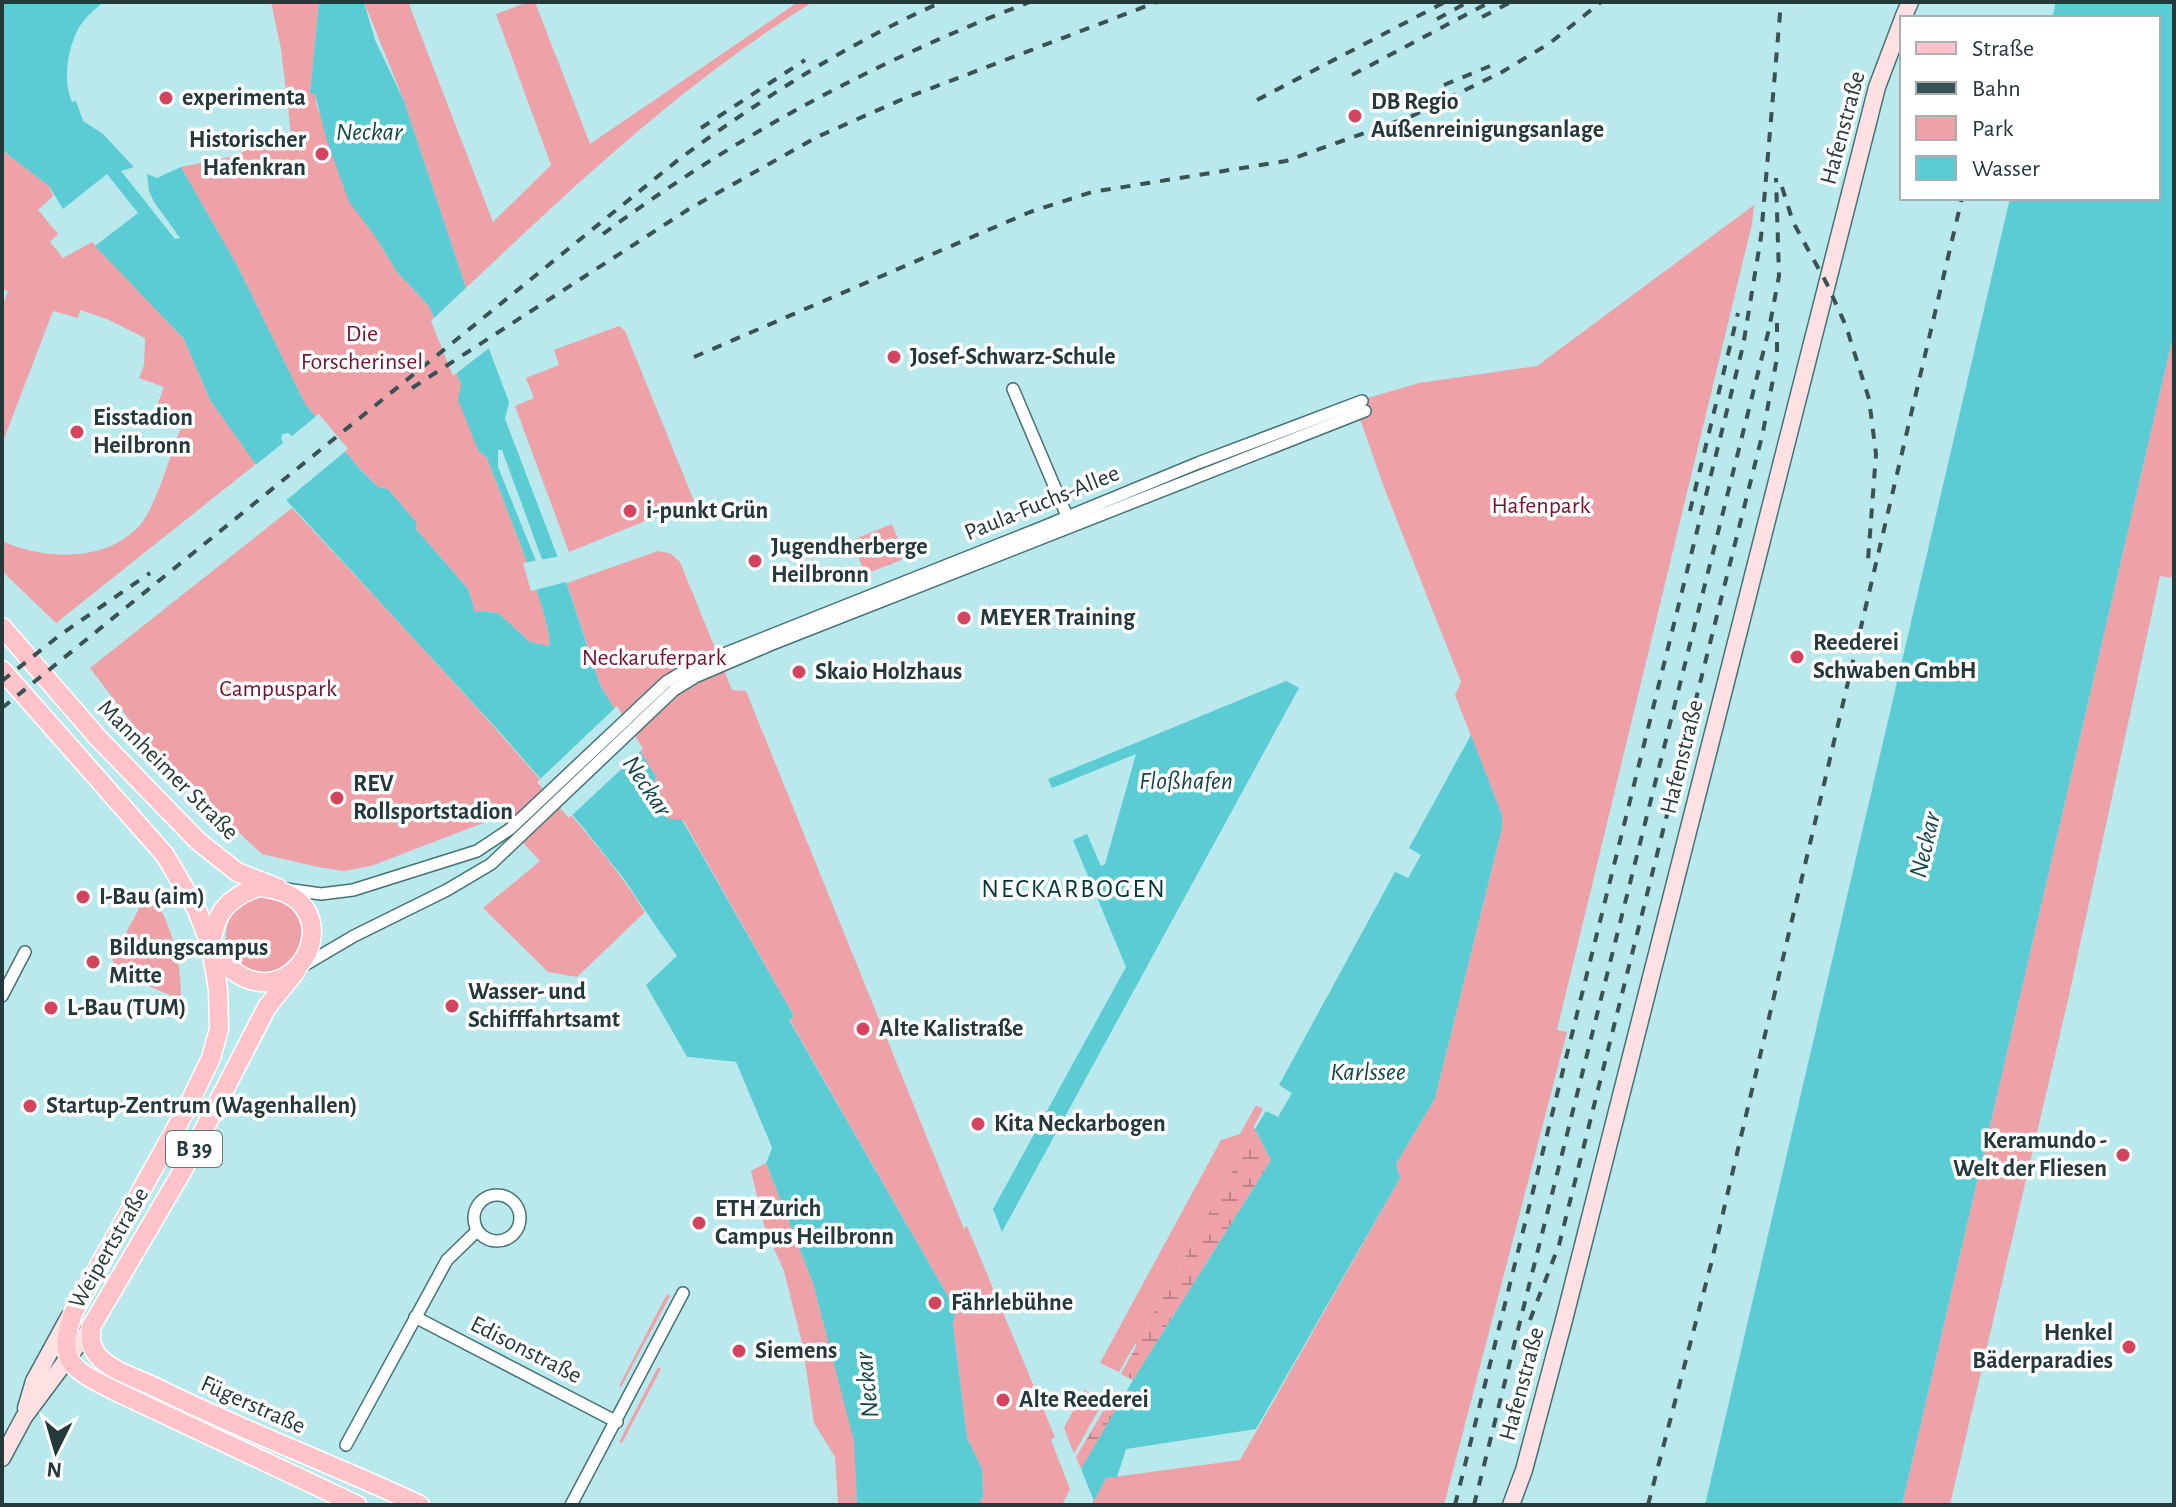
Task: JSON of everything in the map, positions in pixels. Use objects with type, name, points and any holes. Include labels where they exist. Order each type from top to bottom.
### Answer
[{"type":"main road","name":"Hafenstraße","points":[[1511,1505],[1524,1470],[1568,1305],[1877,87],[1900,24]]},
{"type":"main road","name":"Mannheimer Straße","points":[[2,627],[99,739],[198,841],[237,872],[278,888]]},
{"type":"main road","name":"B 39","points":[[2,670],[165,855],[197,910],[211,947]]},
{"type":"main road","points":[[278,888],[258,887],[239,894],[224,908],[214,925],[211,947],[222,962],[250,980],[266,982],[282,979],[296,971]]},
{"type":"main road","name":"B 39","points":[[278,888],[293,896],[305,908],[311,924],[312,941],[307,958],[296,971]]},
{"type":"main road","name":"Weipertstraße","points":[[24,1417],[34,1381],[186,1110],[217,1044],[219,1018],[211,947]]},
{"type":"main road","name":"Weipertstraße","points":[[2,1458],[24,1417],[91,1327],[183,1170],[267,1007],[296,971]]},
{"type":"main road","name":"B 39","points":[[67,1358],[66,1333],[74,1311]]},
{"type":"main road","name":"Fügerstraße","points":[[91,1327],[91,1345],[98,1357],[110,1365],[264,1438],[420,1505]]},
{"type":"main road","name":"Fügerstraße","points":[[67,1358],[74,1369],[113,1390],[357,1505]]},
{"type":"street","points":[[1013,389],[1070,522]]},
{"type":"street","name":"Paula-Fuchs-Allee","points":[[670,686],[741,651],[1070,522],[1203,475],[1364,406],[1198,463],[1070,522]]},
{"type":"street","points":[[1198,463],[1203,475]]},
{"type":"street","points":[[296,971],[354,936],[491,864],[670,686]]},
{"type":"street","name":"Mannheimer Straße","points":[[278,888],[321,894],[353,890],[477,851],[510,829],[670,686]]},
{"type":"street","points":[[2,996],[25,952]]},
{"type":"street","points":[[503,1195],[516,1204],[520,1223],[507,1239],[494,1241],[477,1231],[473,1215],[480,1201],[487,1196],[503,1195]]},
{"type":"street","points":[[346,1445],[447,1260],[477,1231]]},
{"type":"street","points":[[562,1505],[575,1502],[683,1293]]},
{"type":"street","name":"Edisonstraße","points":[[415,1317],[617,1422]]},
{"type":"green space","name":"Die Forscherinsel","points":[[271,2],[319,2],[310,93],[315,94],[317,107],[375,236],[397,272],[429,306],[461,384],[478,450],[487,458],[535,586],[549,634],[549,646],[530,642],[498,613],[475,611],[468,589],[416,529],[416,522],[388,489],[378,487],[359,468],[305,404],[238,267],[181,167],[238,155],[262,141],[291,133],[281,49]]},
{"type":"green space","points":[[364,2],[408,2],[493,222],[551,165],[496,14],[535,2],[590,144],[798,2],[813,2],[720,66],[632,136],[466,288],[404,101]]},
{"type":"green space","points":[[2,150],[49,186],[53,196],[38,210],[58,234],[50,242],[63,258],[92,242],[184,339],[210,400],[256,464],[56,623],[2,571],[2,541],[37,552],[74,554],[93,552],[126,537],[140,525],[152,506],[181,428],[152,419],[164,387],[139,378],[144,365],[145,338],[107,319],[80,310],[78,318],[53,311],[2,444],[2,307],[8,291],[2,289]]},
{"type":"green space","name":"Hafenpark","points":[[1754,205],[1752,224],[1557,1030],[1567,1032],[1444,1505],[1091,1505],[1106,1478],[1240,1460],[1400,1178],[1396,1164],[1435,1098],[1502,828],[1502,815],[1455,695],[1461,682],[1385,490],[1354,402],[1419,383],[1537,366]]},
{"type":"green space","points":[[619,326],[625,331],[694,501],[569,552],[515,406],[534,398],[526,378],[559,365],[554,350]]},
{"type":"green space","points":[[2174,332],[2174,578],[2160,576],[2068,1000],[1950,1505],[1902,1505]]},
{"type":"green space","name":"Campuspark","points":[[292,508],[443,670],[576,821],[645,912],[577,977],[548,972],[483,908],[540,861],[499,817],[371,866],[344,871],[262,854],[160,760],[90,668]]},
{"type":"green space","points":[[892,524],[906,558],[891,564],[877,530]]},
{"type":"green space","points":[[877,530],[891,564],[865,574],[852,540]]},
{"type":"green space","name":"Neckaruferpark","points":[[658,551],[670,553],[680,562],[732,690],[746,691],[964,1229],[967,1226],[1055,1437],[1051,1440],[1070,1489],[1062,1505],[978,1505],[983,1497],[982,1469],[967,1438],[953,1324],[956,1310],[789,1019],[794,1016],[683,820],[667,819],[651,795],[656,777],[600,685],[567,583]]},
{"type":"green space","points":[[149,890],[174,942],[181,1000],[117,972],[112,959]]},
{"type":"green space","points":[[264,897],[278,900],[291,908],[299,921],[302,935],[299,949],[291,962],[278,970],[264,973],[250,970],[237,962],[229,949],[226,935],[229,921],[237,908],[250,900]]},
{"type":"green space","points":[[1256,1105],[1263,1109],[1255,1129],[1137,1345],[1119,1372],[1100,1363],[1221,1140],[1240,1134]]},
{"type":"green space","points":[[1255,1129],[1271,1160],[1133,1380],[1121,1374]]},
{"type":"green space","points":[[766,1163],[813,1283],[855,1441],[857,1505],[838,1505],[835,1457],[814,1423],[803,1347],[784,1271],[765,1229],[751,1171]]},
{"type":"green space","points":[[667,1294],[670,1296],[619,1386]]},
{"type":"green space","points":[[658,1367],[661,1369],[622,1443],[619,1442]]},
{"type":"green space","points":[[1084,1390],[1104,1400],[1074,1454],[1064,1428]]},
{"type":"green space","points":[[1108,1403],[1117,1408],[1081,1469],[1076,1457]]},
{"type":"water","name":"Neckar","points":[[2,2],[103,2],[80,26],[68,63],[69,93],[72,102],[76,101],[83,121],[103,134],[134,167],[121,171],[175,239],[180,238],[154,202],[147,174],[157,178],[181,167],[238,267],[305,404],[359,468],[378,487],[388,489],[416,522],[416,529],[468,589],[475,611],[498,613],[530,642],[549,646],[549,634],[535,586],[487,458],[478,450],[458,400],[461,384],[429,306],[397,272],[349,202],[327,141],[315,94],[310,93],[319,2],[364,2],[375,40],[404,101],[466,288],[509,402],[505,419],[560,563],[600,685],[656,777],[651,795],[667,818],[682,820],[794,1016],[789,1020],[956,1310],[953,1324],[967,1438],[982,1469],[983,1497],[978,1505],[857,1505],[854,1441],[813,1283],[766,1163],[772,1148],[736,1062],[687,1057],[645,985],[676,956],[624,879],[582,826],[265,477],[210,400],[184,339],[95,246],[138,213],[107,174],[63,209],[49,186],[2,150]],"holes":[[[498,450],[502,450],[544,565],[538,566],[498,467]]]},
{"type":"water","name":"Neckar","points":[[2056,2],[2174,2],[2174,332],[1902,1505],[1705,1505],[2010,200],[2160,200],[2160,16],[2052,16]]},
{"type":"water","name":"Floßhafen","points":[[1286,681],[1299,688],[1002,1232],[993,1209],[1126,967],[1073,840],[1087,834],[1101,866],[1105,864],[1136,754],[1052,788],[1048,779]]},
{"type":"water","name":"Karlssee","points":[[1471,735],[1502,815],[1502,828],[1435,1098],[1396,1164],[1400,1178],[1256,1429],[1126,1449],[1117,1477],[1106,1478],[1094,1501],[1081,1469],[1271,1160],[1255,1129],[1266,1111],[1278,1117],[1292,1093],[1279,1085],[1395,872],[1408,878],[1421,855],[1409,848]]},
{"type":"pier","points":[[469,285],[493,345],[453,376],[431,321]]},
{"type":"pier","points":[[319,414],[348,449],[283,503],[253,467],[283,443],[283,434],[292,436]]},
{"type":"pier","points":[[561,556],[570,581],[531,591],[523,563]]},
{"type":"pier","points":[[617,706],[643,749],[569,818],[537,782]]},
{"type":"pier","points":[[662,935],[677,956],[646,985],[687,1057],[736,1062],[772,1148],[766,1163],[767,1148],[733,1066],[684,1060],[642,986],[642,982],[671,956],[659,938]]},
{"type":"railway","points":[[2,708],[678,160],[806,74],[873,35],[942,2]]},
{"type":"railway","points":[[603,234],[703,165],[808,103],[917,49],[1030,2]]},
{"type":"railway","points":[[412,388],[689,209],[817,137],[903,99],[1157,2]]},
{"type":"railway","points":[[1257,100],[1445,2]]},
{"type":"railway","points":[[1437,19],[1468,2]]},
{"type":"railway","points":[[1352,75],[1490,2]]},
{"type":"railway","points":[[1482,17],[1511,2]]},
{"type":"railway","points":[[694,357],[1030,212],[1092,192],[1286,161],[1412,116],[1502,72],[1550,43],[1601,2]]},
{"type":"railway","points":[[1455,1505],[1743,346],[1761,237],[1781,2]]},
{"type":"railway","points":[[701,128],[805,60]]},
{"type":"railway","points":[[1444,85],[1490,66]]},
{"type":"railway","points":[[1474,1505],[1769,329],[1779,276],[1776,178]]},
{"type":"railway","points":[[1782,187],[1793,222],[1846,326],[1869,399],[1876,454],[1868,560]]},
{"type":"railway","points":[[1648,1505],[1711,1264],[1962,200]]},
{"type":"railway","points":[[1690,511],[1738,313]]},
{"type":"railway","points":[[1530,1320],[1559,1245],[1763,432],[1777,358],[1777,323]]},
{"type":"railway","points":[[2,681],[60,635],[150,573]]},
{"type":"place","name":"experimenta","points":[[166,98]]},
{"type":"place","name":"DB Regio Außenreinigungsanlage","points":[[1355,116]]},
{"type":"place","name":"Historischer Hafenkran","points":[[322,154]]},
{"type":"place","name":"Josef-Schwarz-Schule","points":[[894,357]]},
{"type":"place","name":"Eisstadion Heilbronn","points":[[77,432]]},
{"type":"place","name":"i-punkt Grün","points":[[630,511]]},
{"type":"place","name":"Jugendherberge Heilbronn","points":[[755,561]]},
{"type":"place","name":"MEYER Training","points":[[964,618]]},
{"type":"place","name":"Reederei Schwaben GmbH","points":[[1797,657]]},
{"type":"place","name":"Skaio Holzhaus","points":[[799,672]]},
{"type":"place","name":"REV Rollsportstadion","points":[[337,798]]},
{"type":"place","name":"I-Bau (aim)","points":[[83,897]]},
{"type":"place","name":"Bildungscampus Mitte","points":[[93,962]]},
{"type":"place","name":"Wasser- und Schifffahrtsamt","points":[[452,1006]]},
{"type":"place","name":"L-Bau (TUM)","points":[[51,1008]]},
{"type":"place","name":"Alte Kalistraße","points":[[863,1029]]},
{"type":"place","name":"Startup-Zentrum (Wagenhallen)","points":[[30,1106]]},
{"type":"place","name":"Kita Neckarbogen","points":[[978,1124]]},
{"type":"place","name":"Keramundo - Welt der Fliesen","points":[[2123,1155]]},
{"type":"place","name":"ETH Zurich Campus Heilbronn","points":[[699,1223]]},
{"type":"place","name":"Fährlebühne","points":[[935,1303]]},
{"type":"place","name":"Henkel Bäderparadies","points":[[2129,1347]]},
{"type":"place","name":"Siemens","points":[[739,1351]]},
{"type":"place","name":"Alte Reederei","points":[[1003,1400]]},
{"type":"district","name":"NECKARBOGEN","points":[[1074,889]]}]
